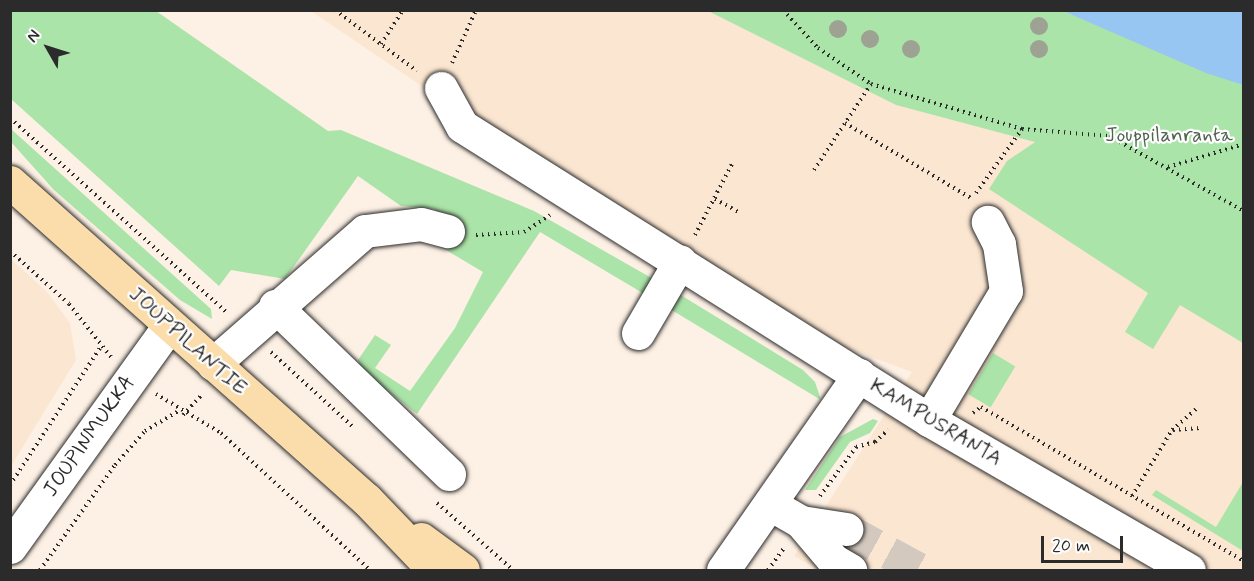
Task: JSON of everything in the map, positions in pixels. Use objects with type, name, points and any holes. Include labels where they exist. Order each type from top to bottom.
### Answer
[{"type":"main road","name":"JOUPPILANTIE","points":[[10,182],[366,500],[434,570]]},
{"type":"main road","name":"JOUPPILANTIE","points":[[366,500],[463,570]]},
{"type":"street","points":[[441,88],[462,126],[686,250],[859,375]]},
{"type":"street","points":[[935,410],[1006,291],[1005,266],[981,211]]},
{"type":"street","points":[[213,364],[275,306],[364,231],[421,224],[448,231]]},
{"type":"street","points":[[638,333],[686,250]]},
{"type":"street","points":[[275,306],[449,474]]},
{"type":"street","name":"JOUPINMUKKA","points":[[10,547],[132,374],[169,326]]},
{"type":"street","name":"KAMPUSRANTA","points":[[727,569],[859,375],[935,410],[1189,570]]},
{"type":"street","points":[[770,504],[801,522],[833,560],[850,570]]},
{"type":"street","points":[[801,522],[846,529]]},
{"type":"path","points":[[335,10],[441,88],[476,10]]},
{"type":"path","points":[[381,44],[403,10]]},
{"type":"path","points":[[783,10],[818,48],[871,84],[1022,129],[1109,136],[1244,211]]},
{"type":"path","points":[[814,170],[871,84]]},
{"type":"path","points":[[845,123],[981,211],[1022,129]]},
{"type":"path","points":[[1167,167],[1244,144]]},
{"type":"path","points":[[686,250],[732,164]]},
{"type":"path","points":[[715,199],[740,213]]},
{"type":"path","points":[[448,231],[483,236],[524,232],[554,213]]},
{"type":"path","points":[[10,250],[69,304],[100,348],[183,415],[220,433],[370,570]]},
{"type":"path","points":[[10,485],[100,348]]},
{"type":"path","points":[[183,415],[201,396]]},
{"type":"path","points":[[935,410],[970,415],[981,407],[1244,561]]},
{"type":"path","points":[[1132,496],[1172,430],[1198,407]]},
{"type":"path","points":[[40,570],[115,465],[145,431],[178,411]]},
{"type":"path","points":[[1172,430],[1200,428]]},
{"type":"shaded area","points":[[311,11],[708,11],[896,105],[1036,142],[1243,257],[1243,570],[819,570],[794,556],[912,372],[844,347],[463,114]]},
{"type":"shaded area","points":[[11,259],[47,292],[70,323],[76,360],[11,466]]},
{"type":"green space","points":[[11,11],[156,11],[328,131],[341,130],[534,211],[655,280],[646,295],[540,232],[417,414],[361,370],[358,360],[375,335],[391,345],[375,368],[410,391],[455,328],[483,272],[441,247],[457,227],[434,209],[401,206],[358,176],[285,279],[231,270],[219,286],[11,99]]},
{"type":"green space","name":"Jouppilanranta","points":[[708,11],[1063,11],[1243,85],[1243,343],[1180,305],[1153,349],[1125,332],[1148,293],[989,189],[1007,161],[1035,142],[896,105]]},
{"type":"green space","points":[[11,129],[211,309],[212,319],[180,300],[54,190],[11,142]]},
{"type":"green space","points":[[679,294],[803,370],[815,382],[821,400],[670,309]]},
{"type":"green space","points":[[993,353],[1015,366],[991,408],[968,394]]},
{"type":"green space","points":[[873,419],[878,421],[870,433],[850,442],[816,490],[805,490],[840,437]]},
{"type":"green space","points":[[1243,482],[1243,551],[1152,495],[1156,490],[1216,527]]},
{"type":"water","points":[[1063,11],[1243,11],[1243,85],[1206,73]]},
{"type":"tunnel","points":[[846,529],[921,570]]}]
